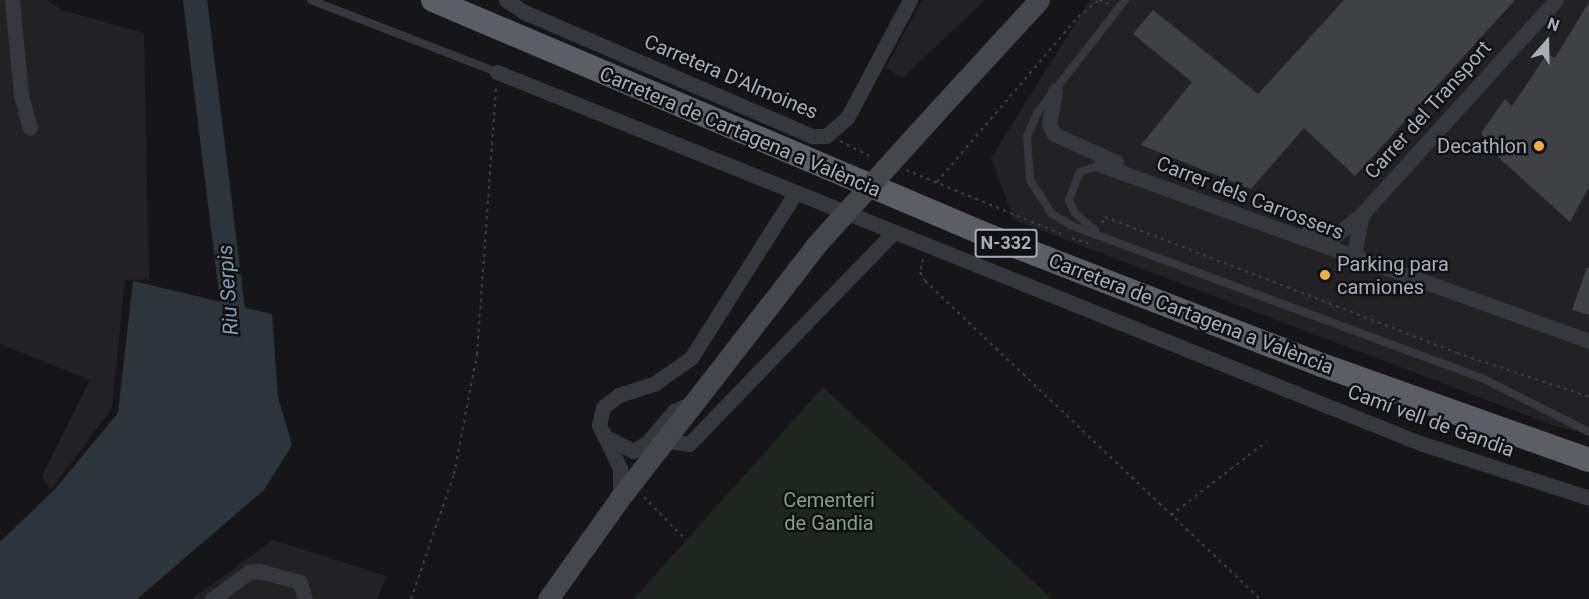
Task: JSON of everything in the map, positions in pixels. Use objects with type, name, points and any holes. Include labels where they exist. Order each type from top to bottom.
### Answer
[{"type":"highway","name":"Carretera de Cartagena a València","points":[[433,0],[980,232],[1322,365],[1589,460]]},
{"type":"main road","points":[[549,599],[692,403],[816,245],[1039,0]]},
{"type":"street","points":[[12,0],[21,95],[30,128]]},
{"type":"street","name":"Carretera D'Almoines","points":[[506,0],[524,12],[812,136],[832,133],[847,118],[910,0]]},
{"type":"street","name":"Carrer del Transport","points":[[1362,214],[1556,0]]},
{"type":"street","name":"Camí vell de Gandia","points":[[497,72],[796,192],[892,234],[1420,443],[1589,498]]},
{"type":"street","name":"Carrer dels Carrossers","points":[[1055,91],[1049,124],[1054,134],[1102,157],[1324,238],[1362,214]]},
{"type":"street","name":"Carrer dels Carrossers","points":[[1101,165],[1353,259],[1589,341]]},
{"type":"street","points":[[626,491],[620,468],[602,434],[599,416],[611,399],[674,372],[703,345],[796,192]]},
{"type":"street","points":[[1353,259],[1362,214]]},
{"type":"street","points":[[665,441],[689,444],[892,234]]},
{"type":"street","points":[[602,434],[633,451],[647,443],[674,411],[692,403]]},
{"type":"street","points":[[212,599],[249,572],[259,571],[300,582],[306,596]]},
{"type":"lane","points":[[311,0],[497,72]]},
{"type":"lane","name":"Carrer dels Carrossers","points":[[1055,91],[1125,0]]},
{"type":"lane","points":[[1055,91],[1027,136],[1030,180],[1052,214],[1484,379],[1589,432]]},
{"type":"lane","points":[[1098,233],[1075,213],[1069,200],[1080,172],[1101,165]]},
{"type":"path","points":[[937,182],[1054,42],[1099,0],[1115,11]]},
{"type":"path","points":[[411,599],[454,474],[477,354],[497,72]]},
{"type":"path","points":[[832,133],[874,158]]},
{"type":"path","points":[[895,166],[1093,247]]},
{"type":"path","points":[[1105,217],[1457,353],[1589,397]]},
{"type":"path","points":[[927,247],[920,272],[925,281],[1260,599]]},
{"type":"path","points":[[1171,515],[1267,441]]},
{"type":"path","points":[[626,491],[686,540]]},
{"type":"shaded area","points":[[0,0],[47,0],[62,10],[144,33],[149,279],[125,280],[112,408],[51,490],[42,476],[90,380],[0,344]]},
{"type":"shaded area","points":[[922,0],[985,0],[903,78],[886,68]]},
{"type":"shaded area","points":[[1090,0],[1589,0],[1589,434],[1555,426],[1014,220],[991,158]]},
{"type":"shaded area","points":[[133,281],[272,314],[278,397],[292,445],[264,490],[137,599],[0,599],[0,542],[55,489],[118,413]]},
{"type":"shaded area","points":[[273,540],[386,576],[378,599],[192,599]]},
{"type":"green space","name":"Cementeri de Gandia","points":[[823,387],[1052,599],[634,599]]},
{"type":"building","points":[[1344,0],[1515,0],[1355,176],[1304,128],[1251,189],[1141,145],[1192,82],[1133,34],[1153,10],[1258,94]]},
{"type":"building","name":"Decathlon","points":[[1589,2],[1589,187],[1570,222],[1499,158],[1481,133],[1505,99],[1512,106],[1547,54],[1555,58]]},
{"type":"building","points":[[1587,267],[1589,268],[1589,315],[1572,310]]},
{"type":"waterway","name":"Riu Serpis","points":[[195,0],[233,310],[232,336]]},
{"type":"place","name":"Decathlon","points":[[1539,146]]},
{"type":"place","name":"Parking para camiones","points":[[1325,275]]}]
